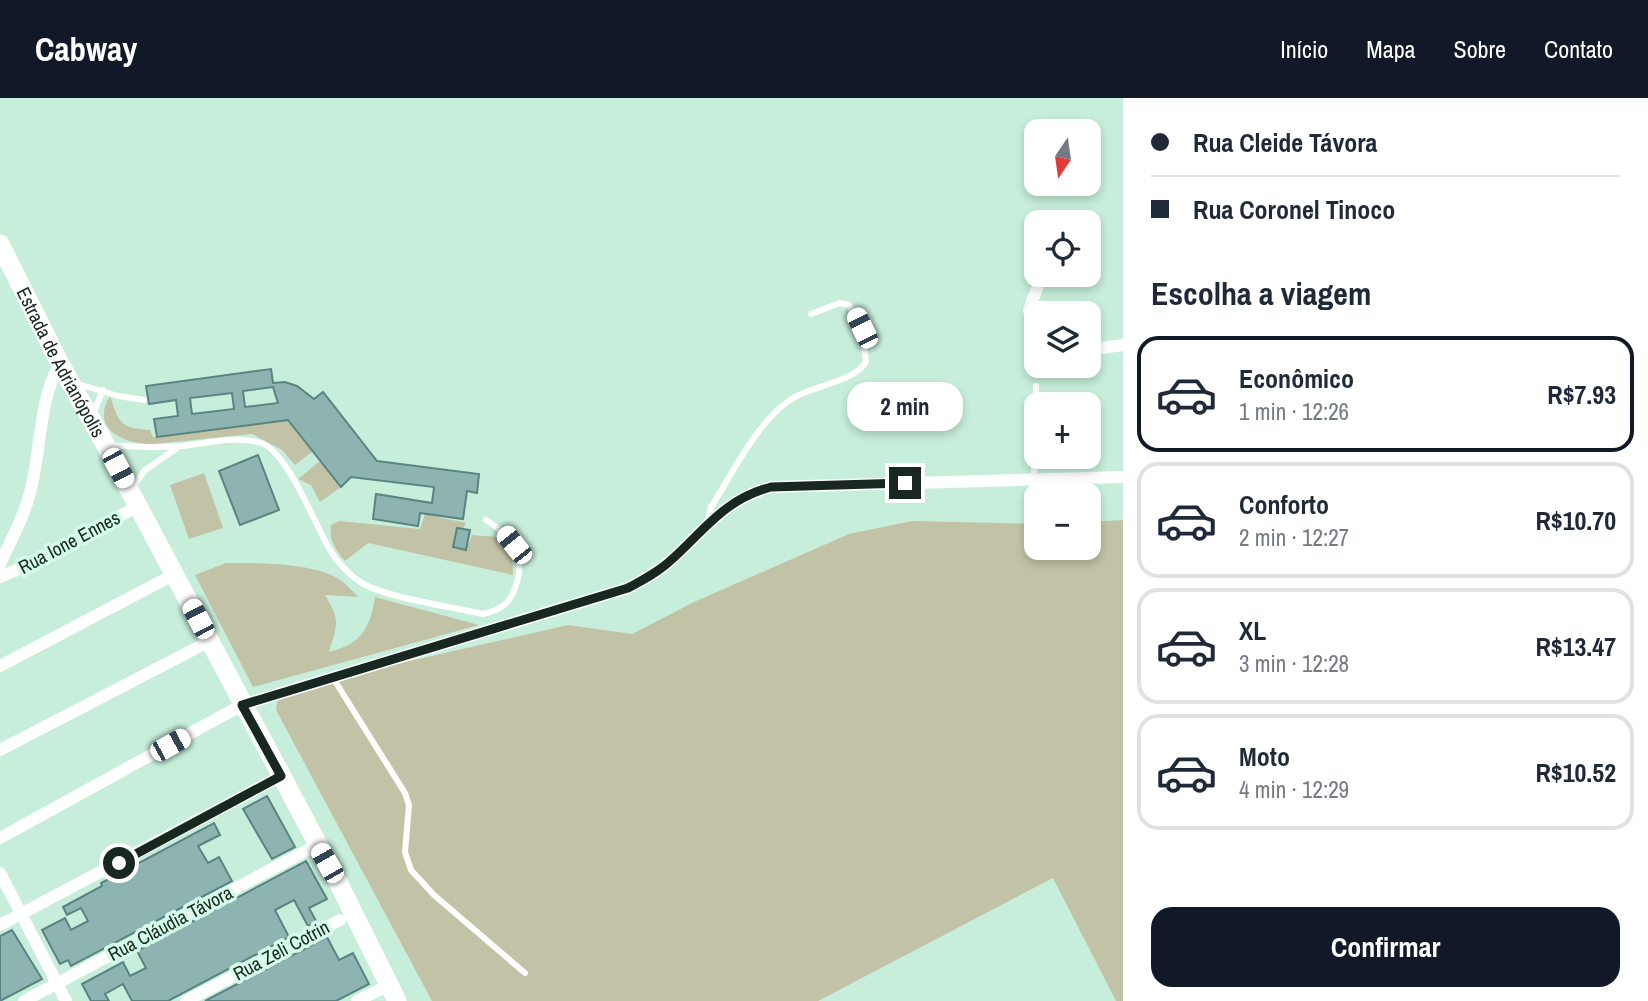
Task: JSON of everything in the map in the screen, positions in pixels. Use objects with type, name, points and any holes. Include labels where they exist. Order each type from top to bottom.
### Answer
[{"type":"main road","name":"Estrada de Adrianópolis","points":[[0,244],[64,373],[175,574],[338,882],[393,993]]},
{"type":"street","points":[[1101,348],[1123,345]]},
{"type":"street","points":[[0,564],[30,493],[39,453],[48,387],[64,373]]},
{"type":"street","points":[[0,838],[242,705],[628,588],[669,562],[706,523],[743,497],[771,487],[1123,477]]},
{"type":"street","name":"Rua Ione Ennes","points":[[0,577],[37,561],[134,499]]},
{"type":"street","points":[[0,666],[175,574]]},
{"type":"street","points":[[0,750],[210,642]]},
{"type":"street","points":[[0,925],[281,776]]},
{"type":"street","name":"Rua Cláudia Távora","points":[[24,1001],[317,845]]},
{"type":"street","points":[[0,873],[66,1001]]},
{"type":"street","name":"Rua Zeli Cotrin","points":[[338,882],[340,920]]},
{"type":"street","name":"Rua Zeli Cotrin","points":[[340,920],[363,932]]},
{"type":"street","name":"Rua Zeli Cotrin","points":[[186,1001],[340,920]]},
{"type":"street","points":[[357,1001],[393,993]]},
{"type":"lane","points":[[706,523],[711,507],[764,424],[793,397],[857,372],[866,362],[862,328],[849,304],[840,303],[811,314]]},
{"type":"lane","points":[[64,373],[118,396],[144,400]]},
{"type":"lane","points":[[1034,478],[1035,386]]},
{"type":"lane","points":[[90,420],[103,390]]},
{"type":"lane","points":[[105,444],[137,448],[236,440],[262,443],[276,456],[318,524],[330,550],[358,581],[376,590],[483,614],[498,610],[511,600],[521,562],[514,545],[502,531],[485,520]]},
{"type":"lane","points":[[134,499],[144,471],[179,446]]},
{"type":"lane","points":[[333,678],[405,793],[409,806],[405,852],[411,870],[434,895],[525,973]]},
{"type":"green space","points":[[110,396],[122,422],[132,428],[150,430],[153,437],[287,418],[313,451],[295,465],[282,450],[252,434],[154,444],[132,442],[114,433],[107,426],[105,408]]},
{"type":"green space","points":[[320,461],[341,487],[320,502],[311,485],[298,479]]},
{"type":"green space","points":[[204,473],[223,528],[189,539],[170,485]]},
{"type":"green space","points":[[425,514],[466,523],[454,547],[466,550],[472,535],[498,537],[512,549],[513,575],[368,543],[345,561],[332,540],[331,525],[339,521],[420,529]]},
{"type":"green space","points":[[1123,520],[1123,1001],[1116,1001],[1053,878],[818,1001],[432,1001],[276,710],[278,699],[392,665],[568,625],[632,634],[694,602],[849,534],[912,521],[1024,524],[1024,560],[1101,560],[1101,521]]},
{"type":"green space","points":[[226,563],[302,567],[318,570],[342,581],[358,597],[325,595],[334,611],[336,623],[329,652],[357,639],[367,626],[375,597],[479,625],[253,687],[195,575]]},
{"type":"building","points":[[271,369],[273,383],[285,382],[297,386],[314,399],[323,392],[377,461],[479,474],[477,493],[467,491],[463,519],[420,513],[418,526],[373,519],[376,494],[432,503],[434,487],[351,477],[341,487],[288,420],[157,437],[154,419],[178,416],[176,400],[149,404],[146,386]],"holes":[[[273,387],[278,403],[245,407],[243,391]],[[232,393],[234,409],[192,414],[190,398]]]},
{"type":"building","points":[[258,455],[279,510],[240,525],[219,471]]},
{"type":"building","points":[[457,528],[470,530],[466,550],[453,547]]},
{"type":"building","points":[[267,796],[295,847],[272,859],[243,809]]},
{"type":"building","points":[[214,823],[220,835],[198,846],[208,863],[219,857],[232,881],[71,966],[68,960],[60,964],[42,930],[65,918],[71,930],[88,921],[81,908],[67,915],[63,907],[102,886],[101,883]]},
{"type":"building","points":[[306,861],[327,899],[309,908],[316,921],[308,926],[294,900],[275,910],[289,937],[168,1001],[132,1001],[123,984],[105,994],[109,1001],[91,1001],[82,984],[123,962],[130,976],[146,968],[137,951]]},
{"type":"building","points":[[12,930],[42,979],[0,1001],[0,936]]},
{"type":"building","points":[[327,937],[339,960],[353,953],[369,984],[336,1001],[205,1001]]},
{"type":"route","points":[[119,863],[281,776],[242,705],[628,588],[669,562],[706,523],[727,506],[757,491],[771,487],[905,483]]}]
